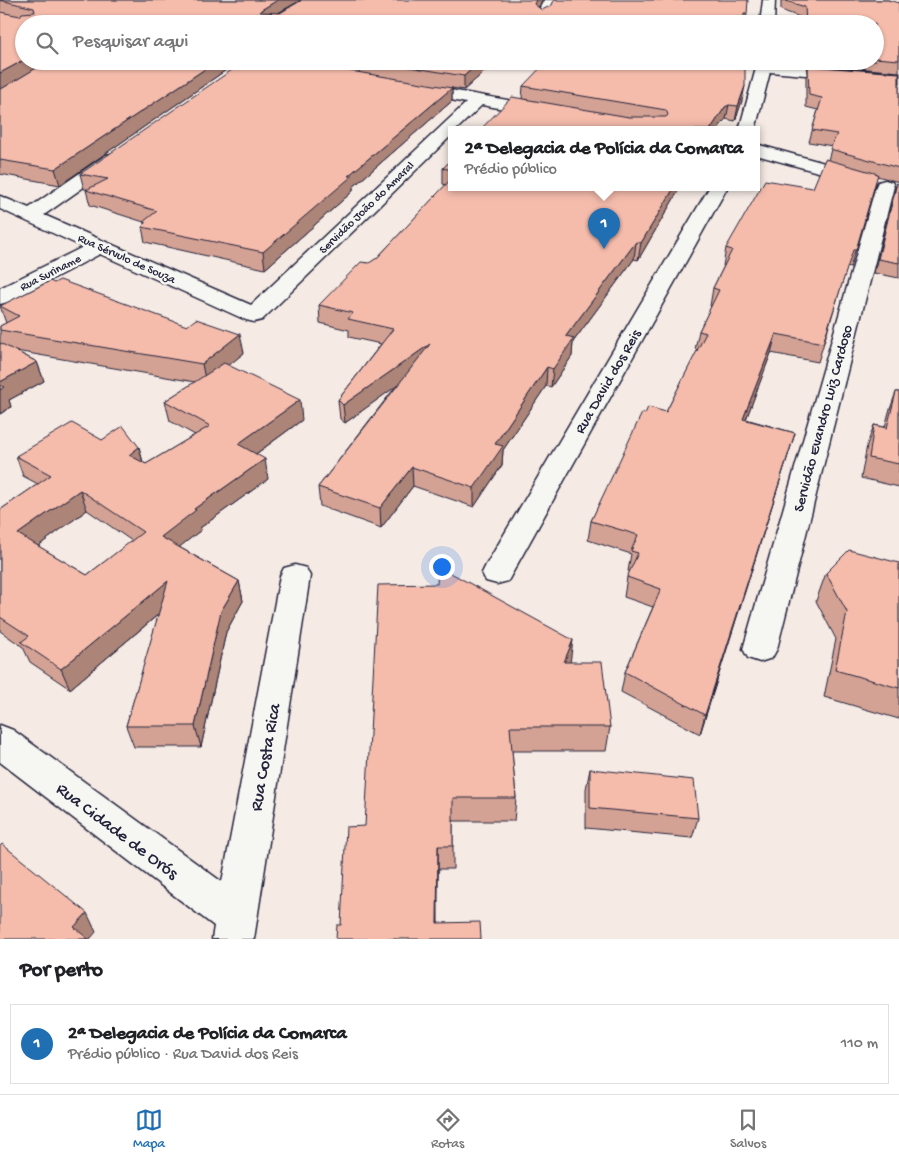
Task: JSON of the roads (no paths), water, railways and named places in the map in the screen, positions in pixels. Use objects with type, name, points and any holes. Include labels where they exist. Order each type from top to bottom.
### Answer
[{"type":"street","points":[[543,15],[550,0]]},
{"type":"street","points":[[768,15],[769,0]]},
{"type":"street","points":[[748,126],[763,70]]},
{"type":"street","points":[[822,70],[899,78]]},
{"type":"street","points":[[400,86],[553,113]]},
{"type":"street","name":"Servidão João do Amaral","points":[[451,126],[478,100]]},
{"type":"street","name":"Servidão João do Amaral","points":[[254,315],[448,129]]},
{"type":"street","points":[[31,216],[126,150]]},
{"type":"street","points":[[760,150],[892,188]]},
{"type":"street","name":"Servidão Evandro Luiz Cardoso","points":[[760,650],[892,188]]},
{"type":"street","name":"Rua David dos Reis","points":[[496,573],[716,191]]},
{"type":"street","name":"Rua Sérvulo de Souza","points":[[0,202],[254,315]]},
{"type":"street","name":"Rua Suriname","points":[[0,297],[100,246]]},
{"type":"street","name":"Rua Costa Rica","points":[[235,929],[295,576]]},
{"type":"street","name":"Rua Cidade de Orós","points":[[0,741],[235,929]]},
{"type":"place","name":"2ª Delegacia de Polícia da Comarca","points":[[604,249]]}]
